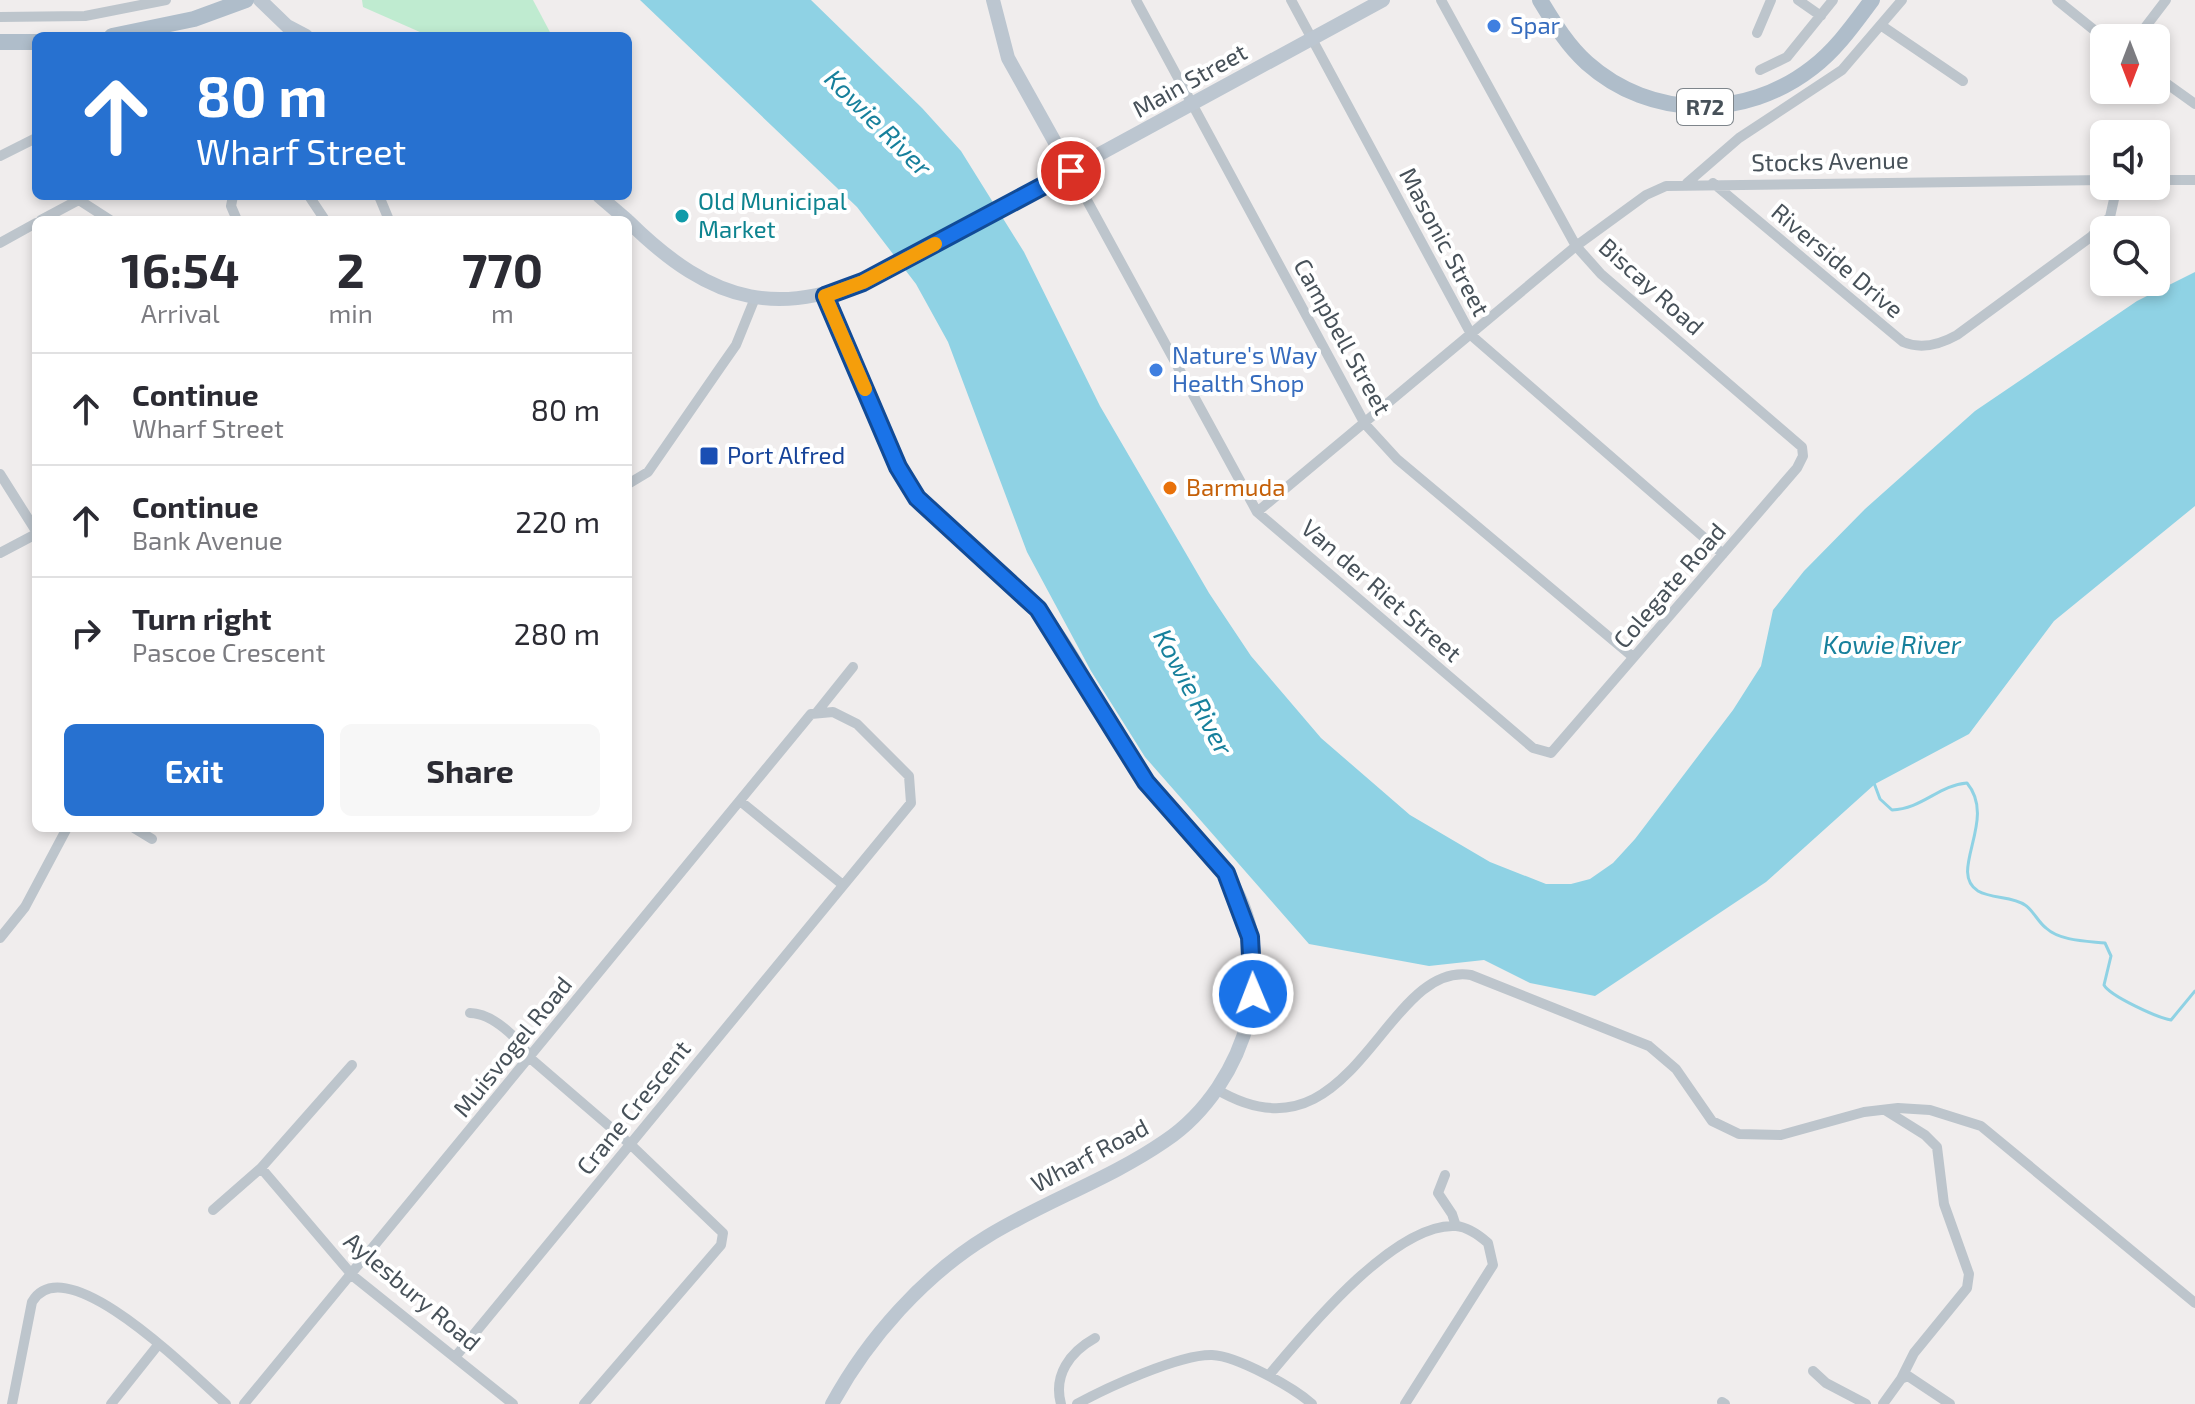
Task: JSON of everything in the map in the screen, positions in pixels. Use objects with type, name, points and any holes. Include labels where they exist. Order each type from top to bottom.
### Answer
[{"type":"main road","points":[[131,32],[194,19],[246,0]]},
{"type":"main road","name":"R72","points":[[1540,0],[1567,42],[1613,82],[1659,101],[1716,107],[1754,100],[1800,77],[1833,49],[1872,0]]},
{"type":"main road","points":[[0,42],[32,42]]},
{"type":"street","points":[[0,17],[85,16],[166,0]]},
{"type":"street","points":[[260,0],[287,26],[298,32]]},
{"type":"street","points":[[993,0],[1008,58],[1071,171]]},
{"type":"street","name":"Campbell Street","points":[[1136,0],[1365,424],[1397,459],[1633,657]]},
{"type":"street","name":"Masonic Street","points":[[1291,0],[1472,336],[1723,554]]},
{"type":"street","name":"Main Street","points":[[632,223],[690,273],[726,290],[755,298],[790,300],[825,296],[890,268],[1383,0]]},
{"type":"street","name":"Biscay Road","points":[[1441,0],[1576,246],[1601,274],[1802,447]]},
{"type":"street","points":[[1757,33],[1771,0]]},
{"type":"street","points":[[1798,0],[1821,16]]},
{"type":"street","points":[[1760,70],[1787,57],[1833,0]]},
{"type":"street","points":[[1687,183],[1739,138],[1842,70],[1902,0]]},
{"type":"street","points":[[2057,0],[2090,27]]},
{"type":"street","points":[[2148,24],[2166,0]]},
{"type":"street","points":[[1882,26],[1963,81]]},
{"type":"street","points":[[2170,86],[2195,104]]},
{"type":"street","points":[[0,156],[32,140]]},
{"type":"street","name":"Van der Riet Street","points":[[1071,171],[1257,512],[1533,748],[1546,754],[1558,748]]},
{"type":"street","name":"Stocks Avenue","points":[[1257,512],[1472,336],[1576,246],[1646,195],[1666,186],[1687,183],[2090,180]]},
{"type":"street","points":[[2170,180],[2195,180]]},
{"type":"street","name":"Riverside Drive","points":[[1713,183],[1903,342],[1918,346],[1938,344],[1957,335],[2092,236],[2110,217],[2114,200]]},
{"type":"street","points":[[49,216],[79,200]]},
{"type":"street","points":[[85,200],[105,216]]},
{"type":"street","name":"Main Street","points":[[604,200],[623,216]]},
{"type":"street","points":[[0,243],[32,225]]},
{"type":"street","name":"Wharf Road","points":[[825,296],[898,467],[917,498],[1038,609],[1136,767],[1226,873],[1234,888],[1252,948],[1252,1009],[1237,1054],[1216,1089],[1188,1123],[1166,1141],[988,1236],[938,1273],[881,1333],[832,1404]]},
{"type":"street","points":[[632,482],[648,472],[736,345],[755,298]]},
{"type":"street","name":"Colegate Road","points":[[1558,748],[1797,468],[1803,456],[1802,447]]},
{"type":"street","points":[[2,481],[32,526]]},
{"type":"street","points":[[0,553],[32,534]]},
{"type":"street","name":"Muisvogel Road","points":[[244,1404],[353,1276],[853,667]]},
{"type":"street","name":"Crane Crescent","points":[[456,1356],[911,803],[911,783],[903,767],[857,724],[840,714],[814,713]]},
{"type":"street","points":[[740,801],[843,885]]},
{"type":"street","points":[[0,938],[25,907],[65,832]]},
{"type":"street","points":[[141,832],[152,839]]},
{"type":"street","points":[[1216,1089],[1260,1109],[1275,1110],[1311,1098],[1354,1069],[1432,983],[1462,973],[1571,1012],[1649,1046],[1676,1069],[1712,1121],[1739,1134],[1781,1135],[1883,1109],[1930,1110],[1989,1130],[2195,1303]]},
{"type":"street","points":[[470,1013],[482,1014],[522,1045],[530,1058],[630,1144],[717,1226],[724,1237],[721,1245],[584,1404]]},
{"type":"street","points":[[213,1210],[261,1168],[352,1065]]},
{"type":"street","points":[[1883,1109],[1937,1147],[1944,1204],[1969,1274],[1967,1288],[1914,1353],[1883,1404]]},
{"type":"street","name":"Aylesbury Road","points":[[261,1168],[353,1276],[513,1404]]},
{"type":"street","points":[[1445,1175],[1438,1193],[1456,1226]]},
{"type":"street","points":[[1269,1375],[1336,1299],[1408,1239],[1423,1231],[1456,1226],[1488,1243],[1493,1265],[1405,1404]]},
{"type":"street","points":[[12,1404],[32,1302],[47,1287],[60,1286],[93,1296],[158,1345],[226,1404]]},
{"type":"street","points":[[1061,1404],[1060,1378],[1067,1362],[1095,1338]]},
{"type":"street","points":[[111,1404],[158,1345]]},
{"type":"street","points":[[1077,1404],[1117,1384],[1204,1356],[1225,1358],[1269,1375],[1312,1404]]},
{"type":"street","points":[[1813,1371],[1826,1383],[1866,1404]]},
{"type":"street","points":[[1901,1379],[1912,1378],[1950,1404]]},
{"type":"green space","points":[[362,0],[533,0],[550,32],[420,32],[363,7]]},
{"type":"water","name":"Kowie River","points":[[640,0],[811,0],[922,108],[961,151],[1024,252],[1100,406],[1209,593],[1251,656],[1321,738],[1410,815],[1490,862],[1546,884],[1571,884],[1590,879],[1613,863],[1635,839],[1733,710],[1761,666],[1773,610],[1804,571],[1865,509],[1975,411],[2137,301],[2147,296],[2170,296],[2170,284],[2195,272],[2195,506],[2054,621],[1969,734],[1875,784],[1766,882],[1595,996],[1530,983],[1484,960],[1429,966],[1309,944],[1145,757],[1091,671],[1027,552],[948,342],[916,284],[857,207]]},
{"type":"waterway","points":[[1874,783],[1880,799],[1892,810],[1912,806],[1948,788],[1967,783],[1975,797],[1977,813],[1968,871],[1970,882],[1978,891],[2020,902],[2058,936],[2105,943],[2111,956],[2104,985],[2115,995],[2146,1011],[2171,1020],[2195,991]]},
{"type":"slow traffic","points":[[865,389],[825,296],[863,282],[935,244]]},
{"type":"place","name":"Spar","points":[[1494,26]]},
{"type":"place","name":"Old Municipal Market","points":[[682,216]]},
{"type":"place","name":"Nature's Way Health Shop","points":[[1156,370]]},
{"type":"place","name":"Port Alfred","points":[[709,456]]},
{"type":"place","name":"Barmuda","points":[[1170,488]]},
{"type":"route","points":[[1071,171],[863,282],[825,296],[898,467],[917,498],[1038,609],[1146,782],[1226,873],[1250,937],[1253,994]]}]
